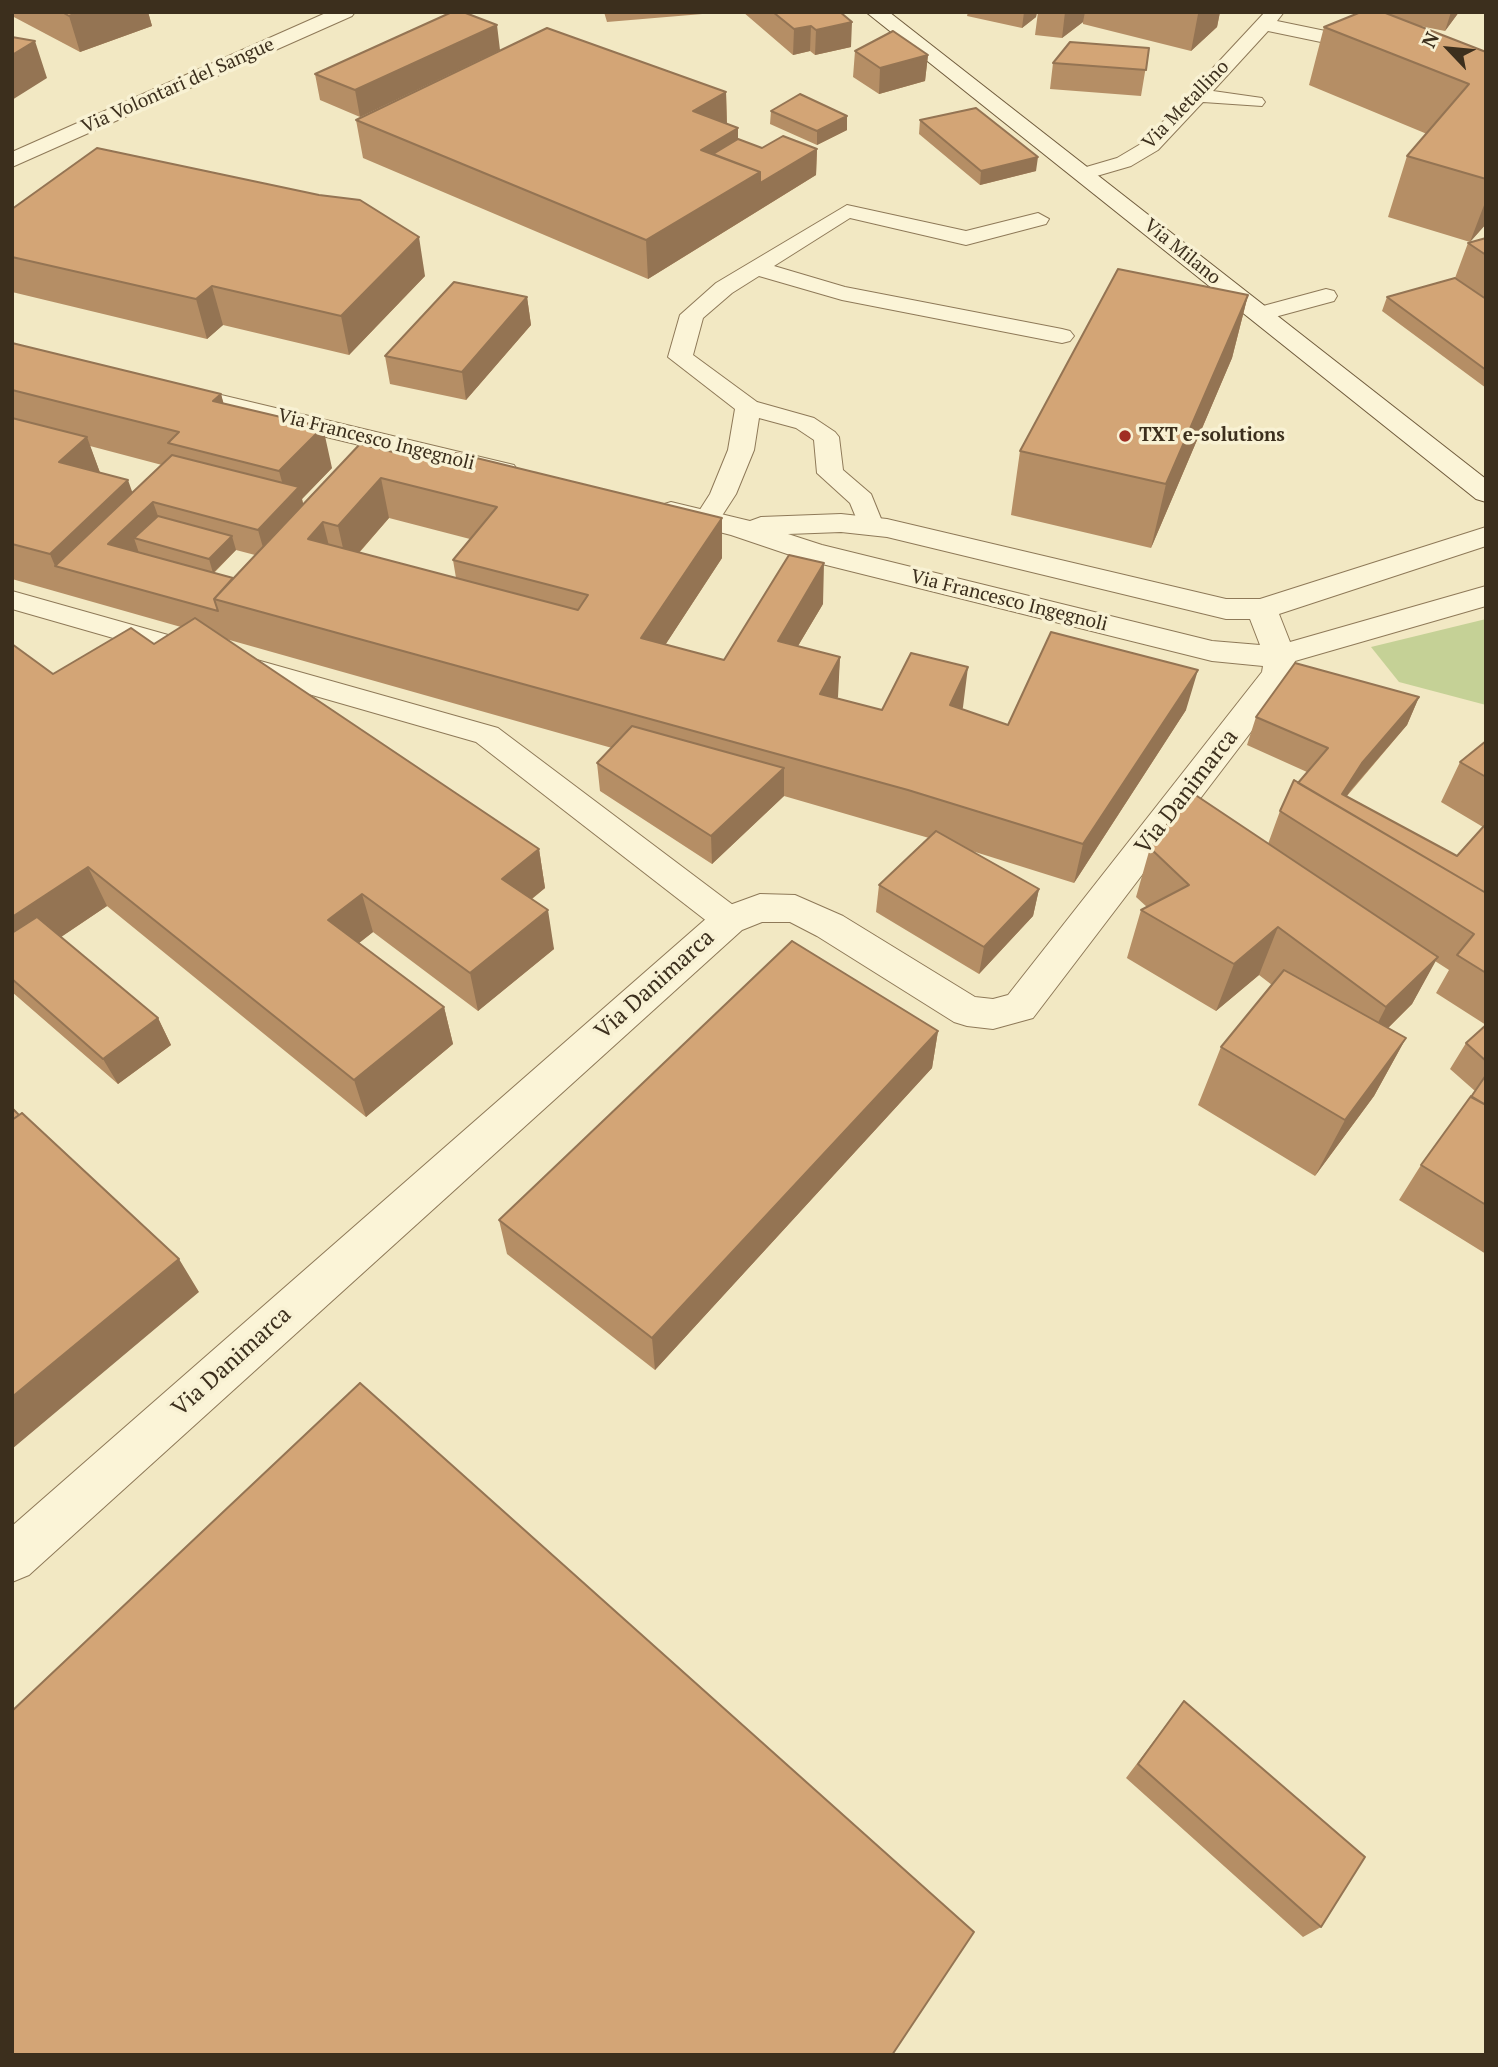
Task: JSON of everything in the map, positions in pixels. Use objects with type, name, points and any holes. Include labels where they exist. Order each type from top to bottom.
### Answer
[{"type":"street","name":"Via Milano","points":[[876,12],[1486,493]]},
{"type":"street","name":"Via Volontari del Sangue","points":[[12,160],[340,13]]},
{"type":"street","name":"Via Francesco Ingegnoli","points":[[148,385],[527,476]]},
{"type":"street","name":"Via Francesco Ingegnoli","points":[[649,506],[741,527],[813,552],[1212,651],[1249,656],[1280,655],[1486,596]]},
{"type":"street","name":"Via Francesco Ingegnoli","points":[[741,527],[841,523],[871,526],[1226,609],[1262,609],[1486,536]]},
{"type":"street","points":[[1262,609],[1280,655]]},
{"type":"street","name":"Via Danimarca","points":[[12,1558],[729,920],[760,908],[795,909],[830,926],[967,1011],[993,1014],[1020,1007],[1278,674],[1280,655]]},
{"type":"lane","name":"Via Metallino","points":[[1083,174],[1124,163],[1151,146],[1269,18]]},
{"type":"lane","points":[[1269,18],[1394,52]]},
{"type":"lane","points":[[1198,95],[1255,102]]},
{"type":"lane","points":[[871,526],[862,500],[830,473],[827,437],[805,424],[748,407],[680,357],[692,315],[724,288],[847,211],[966,238],[1038,219]]},
{"type":"lane","points":[[756,268],[842,293],[1062,336]]},
{"type":"lane","points":[[1260,314],[1326,296]]},
{"type":"lane","points":[[707,520],[723,494],[741,450],[748,407]]},
{"type":"lane","points":[[12,600],[487,735],[729,920]]},
{"type":"green space","points":[[1486,619],[1486,705],[1399,682],[1371,647]]},
{"type":"building","points":[[62,12],[79,12],[69,16]]},
{"type":"building","points":[[452,12],[463,12],[497,25],[355,90],[315,74]]},
{"type":"building","points":[[773,12],[840,12],[852,22],[816,30],[811,26],[794,29]]},
{"type":"building","points":[[1361,12],[1383,12],[1486,52],[1486,179],[1407,156],[1469,84],[1324,27]]},
{"type":"building","points":[[547,28],[726,92],[693,111],[738,128],[701,150],[760,172],[646,240],[356,120]]},
{"type":"building","points":[[893,31],[928,55],[880,68],[855,51]]},
{"type":"building","points":[[12,37],[35,41],[12,55]]},
{"type":"building","points":[[1070,42],[1149,48],[1146,70],[1053,63]]},
{"type":"building","points":[[800,94],[847,116],[817,131],[771,111]]},
{"type":"building","points":[[976,108],[1038,157],[981,171],[920,120]]},
{"type":"building","points":[[783,136],[817,149],[760,183],[760,172],[713,154],[738,139],[762,148]]},
{"type":"building","points":[[97,148],[319,195],[360,200],[419,237],[341,316],[212,286],[196,299],[12,257],[12,209]]},
{"type":"building","points":[[1486,238],[1486,255],[1468,243]]},
{"type":"building","points":[[1118,269],[1248,295],[1166,484],[1020,451]]},
{"type":"building","points":[[1455,278],[1486,299],[1486,370],[1387,297]]},
{"type":"building","points":[[454,282],[527,297],[462,372],[385,356]]},
{"type":"building","points":[[12,343],[221,394],[213,401],[323,427],[279,471],[168,443],[179,432],[12,390]]},
{"type":"building","points":[[12,418],[87,437],[59,462],[128,480],[50,554],[12,544]]},
{"type":"building","points":[[360,444],[446,465],[456,453],[722,518],[641,638],[724,660],[789,555],[824,563],[778,641],[840,657],[820,694],[882,710],[911,653],[968,667],[950,705],[1008,725],[1051,632],[1198,670],[1083,844],[908,790],[214,599]],"holes":[[[381,478],[497,507],[453,560],[588,595],[578,610],[308,539],[323,522],[338,526]]]},
{"type":"building","points":[[172,455],[299,487],[258,530],[153,502],[108,544],[233,578],[214,599],[218,611],[55,566]]},
{"type":"building","points":[[158,516],[232,536],[209,559],[134,538]]},
{"type":"building","points":[[195,618],[539,849],[502,879],[548,910],[470,973],[362,894],[328,920],[444,1007],[354,1080],[88,867],[12,917],[12,644],[53,674],[131,628],[154,644]]},
{"type":"building","points":[[1295,663],[1419,697],[1362,763],[1342,794],[1457,856],[1484,826],[1486,827],[1486,893],[1298,783],[1328,748],[1256,717]]},
{"type":"building","points":[[632,726],[784,768],[711,836],[597,763]]},
{"type":"building","points":[[1486,741],[1486,777],[1460,762]]},
{"type":"building","points":[[1294,780],[1486,893],[1486,973],[1457,955],[1474,934],[1280,811]]},
{"type":"building","points":[[1191,792],[1438,957],[1386,1007],[1278,927],[1234,964],[1141,910],[1189,885],[1150,848]]},
{"type":"building","points":[[936,831],[1039,889],[984,947],[879,885]]},
{"type":"building","points":[[37,917],[158,1018],[103,1059],[12,979],[12,933]]},
{"type":"building","points":[[792,941],[938,1031],[652,1338],[499,1220]]},
{"type":"building","points":[[1284,970],[1406,1038],[1345,1120],[1221,1047]]},
{"type":"building","points":[[1486,1025],[1486,1061],[1466,1043]]},
{"type":"building","points":[[1486,1075],[1486,1105],[1471,1097]]},
{"type":"building","points":[[1471,1096],[1486,1105],[1486,1205],[1421,1165]]},
{"type":"building","points":[[12,1108],[19,1115],[12,1120]]},
{"type":"building","points":[[22,1113],[179,1259],[12,1397],[12,1120]]},
{"type":"building","points":[[360,1383],[974,1932],[892,2055],[12,2055],[12,1711]]},
{"type":"building","points":[[1184,1701],[1365,1857],[1321,1927],[1138,1764]]},
{"type":"place","name":"TXT e-solutions","points":[[1125,436]]}]
